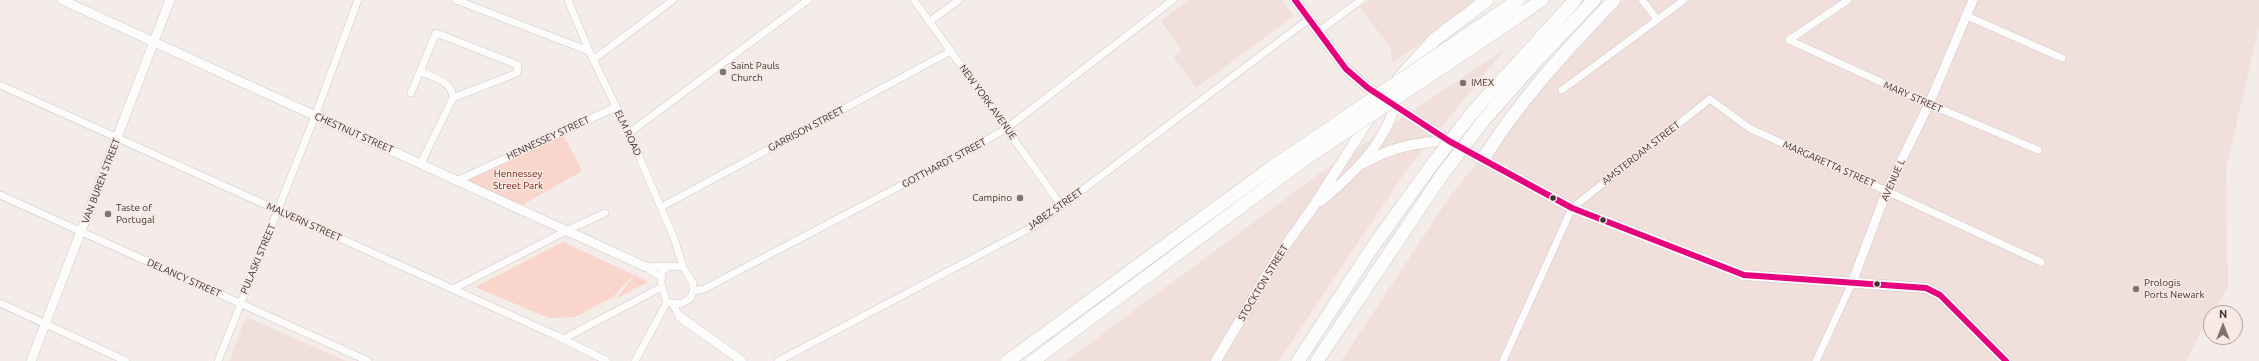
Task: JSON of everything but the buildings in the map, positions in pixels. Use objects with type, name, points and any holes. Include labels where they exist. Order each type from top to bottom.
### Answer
[{"type":"highway","points":[[1383,99],[1406,70],[1434,40],[1487,0]]},
{"type":"highway","points":[[1008,361],[1268,170],[1517,0]]},
{"type":"highway","points":[[1033,361],[1305,159],[1542,0]]},
{"type":"highway","points":[[1298,361],[1368,254],[1431,166],[1473,112],[1575,0]]},
{"type":"highway","points":[[1317,361],[1442,175],[1484,120],[1538,59],[1594,0]]},
{"type":"highway","points":[[1483,159],[1499,135],[1540,82],[1614,0]]},
{"type":"main road","points":[[1295,0],[1346,69],[1383,99],[1449,141],[1572,208],[1744,275],[1926,288],[1940,295],[2006,361]]},
{"type":"main road","name":"STOCKTON STREET","points":[[1216,361],[1276,259],[1313,207],[1383,99]]},
{"type":"main road","name":"STOCKTON STREET","points":[[1313,207],[1356,168],[1380,141],[1395,107]]},
{"type":"main road","points":[[1356,168],[1384,152],[1406,145],[1419,142],[1449,141]]},
{"type":"street","name":"CHESTNUT STREET","points":[[62,0],[459,180],[646,267]]},
{"type":"street","name":"VAN BUREN STREET","points":[[31,361],[170,0]]},
{"type":"street","name":"PULASKI STREET","points":[[218,361],[240,303],[279,210],[358,0]]},
{"type":"street","points":[[456,0],[589,50]]},
{"type":"street","name":"ELM ROAD","points":[[568,0],[589,50],[629,133],[661,207],[683,267]]},
{"type":"street","points":[[594,59],[674,0]]},
{"type":"street","points":[[629,133],[808,0]]},
{"type":"street","name":"NEW YORK AVENUE","points":[[914,0],[1061,205]]},
{"type":"street","points":[[929,22],[959,0]]},
{"type":"street","name":"GOTTHARDT STREET","points":[[693,291],[704,289],[978,145],[1007,128],[1173,0]]},
{"type":"street","points":[[1319,31],[1361,0]]},
{"type":"street","points":[[1642,0],[1657,19]]},
{"type":"street","points":[[1562,90],[1684,0]]},
{"type":"street","name":"MARY STREET","points":[[1848,0],[1789,40],[1928,104],[2038,150]]},
{"type":"street","name":"AVENUE L","points":[[1816,361],[1852,283],[1887,190],[1928,104],[1973,0]]},
{"type":"street","points":[[1967,16],[2062,58]]},
{"type":"street","name":"JABEZ STREET","points":[[778,361],[1036,225],[1309,19]]},
{"type":"street","points":[[411,93],[436,33],[518,65],[517,73],[453,98]]},
{"type":"street","name":"GARRISON STREET","points":[[661,207],[951,51]]},
{"type":"street","points":[[420,71],[448,84],[452,90],[453,98],[421,163]]},
{"type":"street","name":"MALVERN STREET","points":[[0,85],[564,339],[607,361]]},
{"type":"street","name":"MARGARETTA STREET","points":[[1710,99],[1749,128],[1887,190],[2041,262]]},
{"type":"street","name":"AMSTERDAM STREET","points":[[1572,208],[1710,99]]},
{"type":"street","name":"HENNESSEY STREET","points":[[459,180],[616,107]]},
{"type":"street","name":"DELANCY STREET","points":[[0,195],[368,361]]},
{"type":"street","points":[[1504,361],[1572,208]]},
{"type":"street","points":[[453,289],[568,230],[605,213]]},
{"type":"street","points":[[668,266],[662,272],[662,287],[669,303],[680,317],[742,361]]},
{"type":"street","points":[[646,267],[683,267],[693,283],[691,298],[681,304],[669,303]]},
{"type":"street","points":[[646,267],[662,278]]},
{"type":"street","points":[[564,339],[662,287]]},
{"type":"street","points":[[635,361],[669,303]]},
{"type":"street","points":[[0,304],[126,361]]},
{"type":"street","points":[[680,317],[681,304]]},
{"type":"shaded area","points":[[1189,0],[1282,0],[1294,16],[1196,88],[1174,58],[1181,50],[1161,21]]},
{"type":"shaded area","points":[[1369,0],[1485,0],[1392,63],[1391,49],[1360,7]]},
{"type":"shaded area","points":[[1624,0],[2259,0],[2259,27],[2226,169],[2228,286],[2217,305],[2203,305],[2203,328],[2186,361],[1821,361],[1843,311],[1819,361],[1341,361],[1451,195],[1534,92]]},
{"type":"shaded area","points":[[1505,49],[1408,168],[1279,361],[1066,361],[1316,176]]},
{"type":"shaded area","points":[[246,317],[346,361],[229,361]]},
{"type":"green space","name":"Hennessey Street Park","points":[[562,132],[582,171],[519,207],[459,180]]},
{"type":"green space","points":[[563,242],[634,275],[613,297],[575,317],[549,318],[475,287]]},
{"type":"green space","points":[[635,275],[648,282],[616,299]]},
{"type":"transit line","points":[[1295,0],[1346,69],[1368,88],[1449,141],[1572,208],[1744,275],[1926,288],[1940,295],[2006,361]]},
{"type":"place","name":"Saint Pauls Church","points":[[723,72]]},
{"type":"place","name":"IMEX","points":[[1463,83]]},
{"type":"place","name":"Campino","points":[[1020,198]]},
{"type":"place","name":"Taste of Portugal","points":[[108,214]]},
{"type":"place","name":"Prologis Ports Newark","points":[[2136,289]]}]
